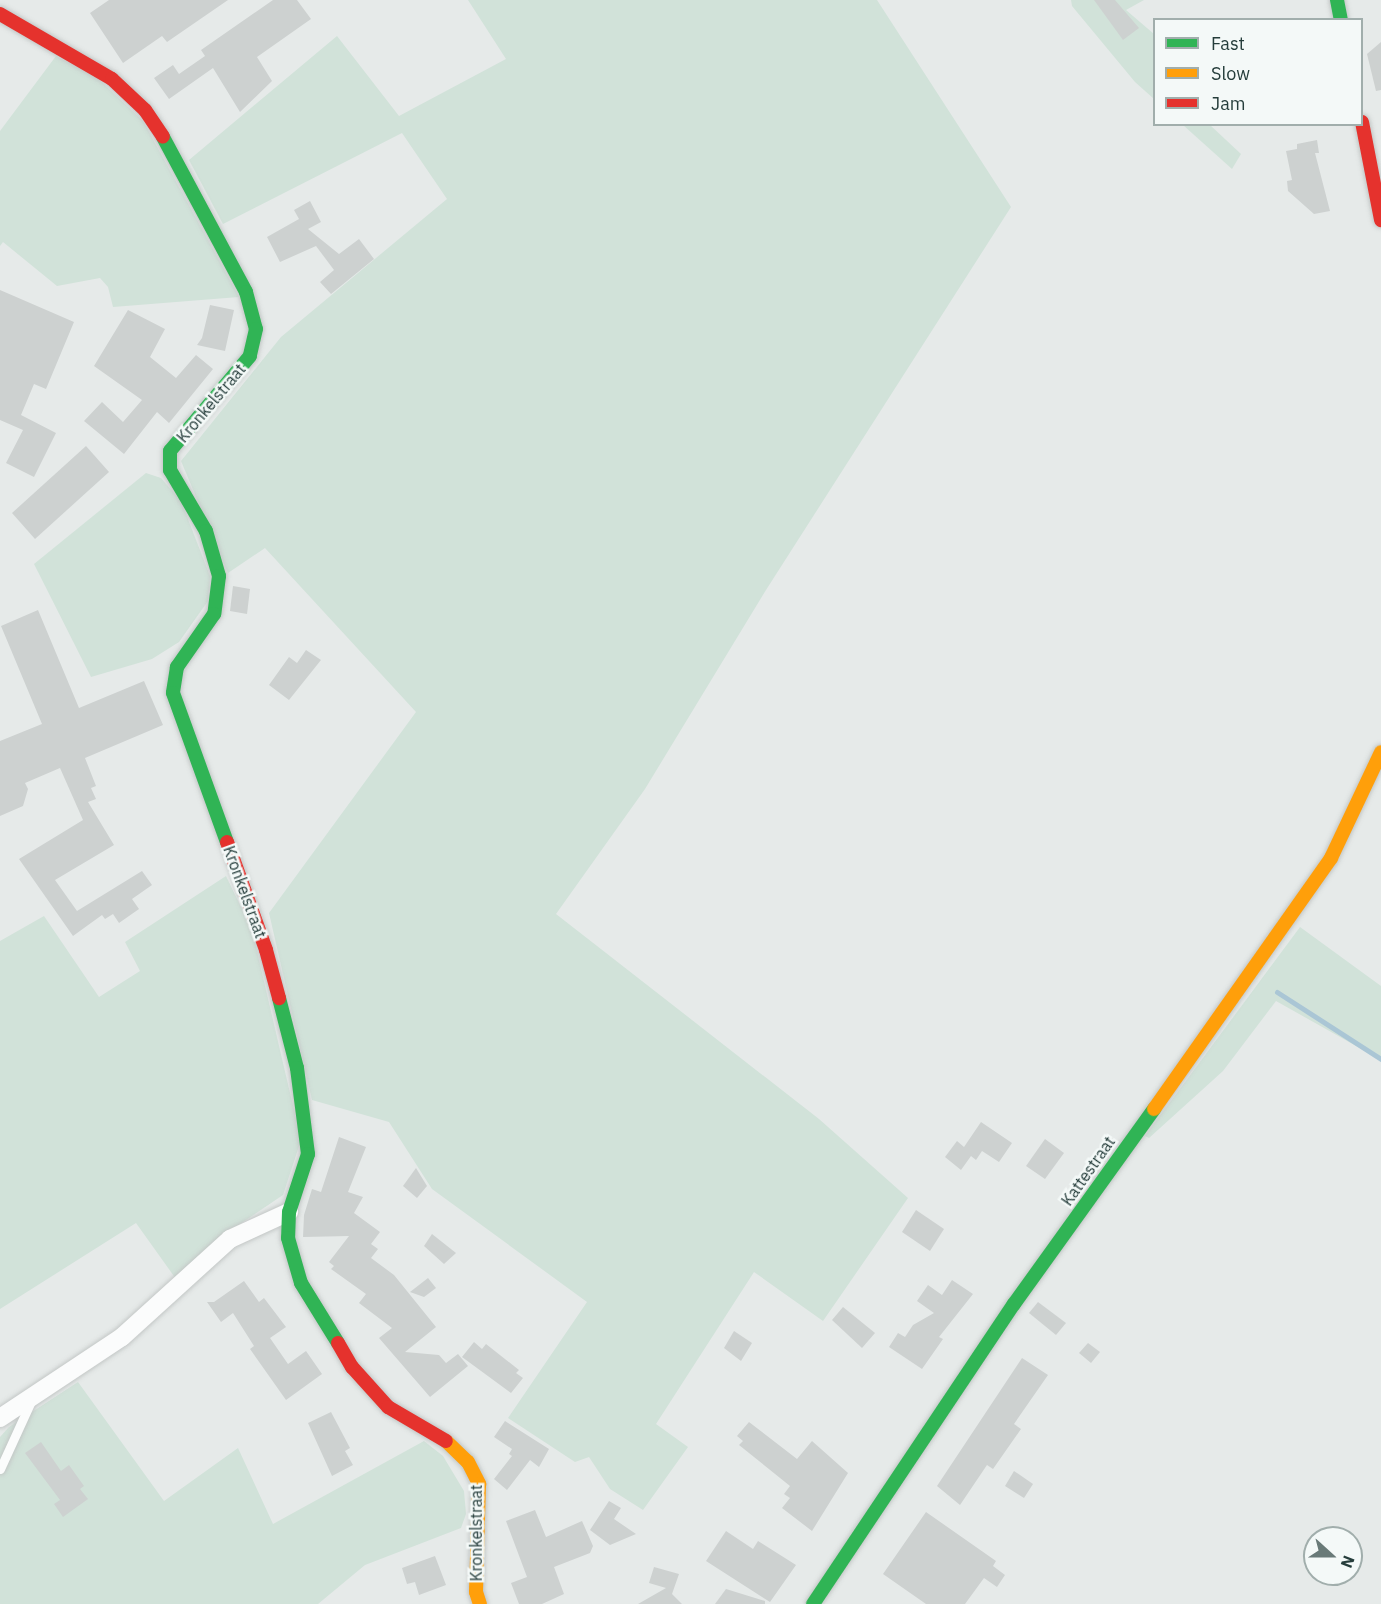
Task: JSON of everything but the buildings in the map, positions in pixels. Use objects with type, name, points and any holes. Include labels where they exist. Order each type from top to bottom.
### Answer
[{"type":"street","points":[[1337,0],[1341,18]]},
{"type":"street","name":"Kronkelstraat","points":[[0,14],[112,79],[145,110],[170,148],[246,292],[256,329],[250,356],[170,451],[170,470],[206,531],[219,576],[214,614],[177,667],[173,693],[266,950],[297,1068],[308,1154],[289,1212],[288,1238],[301,1283],[352,1367],[388,1407],[451,1444],[468,1462],[479,1484],[476,1592],[480,1604]]},
{"type":"street","points":[[1363,126],[1381,220]]},
{"type":"street","name":"Kattestraat","points":[[813,1604],[1021,1295],[1301,905],[1331,858],[1381,752]]},
{"type":"street","points":[[0,1418],[130,1332],[230,1239],[289,1212]]},
{"type":"lane","points":[[0,1469],[34,1394]]},
{"type":"shaded area","points":[[468,0],[877,0],[1011,207],[766,590],[645,789],[556,914],[819,1119],[908,1198],[823,1321],[754,1272],[656,1424],[688,1447],[643,1510],[610,1489],[589,1457],[575,1462],[508,1418],[587,1302],[432,1189],[389,1122],[312,1100],[269,913],[416,712],[265,548],[228,573],[181,461],[281,337],[447,199],[402,133],[223,224],[189,160],[337,36],[399,116],[506,59]]},
{"type":"shaded area","points":[[1071,0],[1144,0],[1126,10],[1153,33],[1153,98],[1135,82],[1072,6]]},
{"type":"shaded area","points":[[56,56],[94,75],[143,121],[239,297],[113,307],[108,287],[100,278],[57,286],[3,242],[0,246],[0,131]]},
{"type":"shaded area","points":[[1184,126],[1211,126],[1241,154],[1232,169]]},
{"type":"shaded area","points":[[146,473],[161,478],[181,501],[210,576],[208,601],[179,642],[152,659],[91,677],[34,564]]},
{"type":"shaded area","points":[[226,876],[252,930],[301,1140],[283,1195],[222,1236],[176,1279],[136,1223],[0,1309],[0,941],[44,916],[99,997],[140,971],[125,942]]},
{"type":"shaded area","points":[[1300,927],[1381,986],[1381,1060],[1276,1001],[1223,1071],[1149,1138],[1145,1136]]},
{"type":"shaded area","points":[[78,1382],[164,1501],[238,1448],[273,1524],[424,1441],[443,1456],[464,1491],[466,1514],[461,1528],[365,1565],[318,1604],[0,1604],[0,1437],[9,1427]]},
{"type":"waterway","points":[[1277,992],[1381,1059]]},
{"type":"traffic: fast","points":[[1337,0],[1341,18]]},
{"type":"traffic: fast","points":[[163,137],[246,292],[256,329],[250,356],[170,451],[170,470],[206,531],[219,576],[214,614],[177,667],[173,693],[227,842]]},
{"type":"traffic: fast","points":[[279,998],[297,1068],[308,1154],[289,1212],[288,1238],[301,1283],[338,1343]]},
{"type":"traffic: fast","points":[[813,1604],[1014,1304],[1154,1109]]},
{"type":"traffic: slow","points":[[1154,1109],[1331,858],[1381,752]]},
{"type":"traffic: slow","points":[[446,1441],[468,1462],[479,1484],[476,1592],[480,1604]]},
{"type":"traffic: jam","points":[[0,14],[112,79],[145,110],[163,137]]},
{"type":"traffic: jam","points":[[1363,126],[1381,220]]},
{"type":"traffic: jam","points":[[227,842],[266,950],[279,998]]},
{"type":"traffic: jam","points":[[338,1343],[352,1367],[388,1407],[446,1441]]}]
